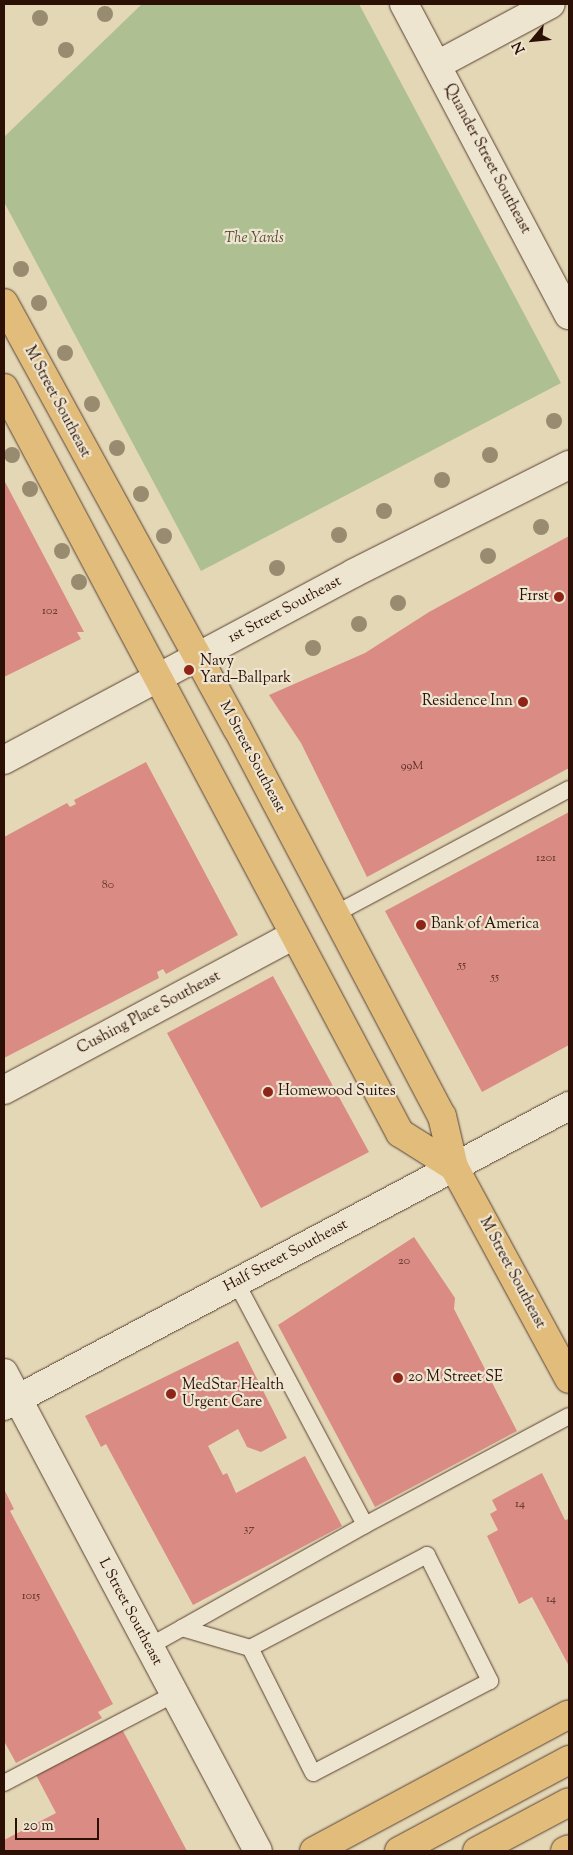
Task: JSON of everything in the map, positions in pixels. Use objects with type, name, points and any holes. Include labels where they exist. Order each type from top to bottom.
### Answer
[{"type":"main road","name":"M Street Southeast","points":[[4,303],[335,914],[442,1116],[454,1167],[569,1379]]},
{"type":"main road","name":"M Street Southeast","points":[[4,388],[400,1133],[454,1167]]},
{"type":"main road","points":[[314,1851],[569,1714]]},
{"type":"main road","points":[[399,1851],[569,1760]]},
{"type":"main road","points":[[477,1851],[569,1802]]},
{"type":"main road","points":[[565,1851],[569,1849]]},
{"type":"street","name":"Quander Street Southeast","points":[[404,4],[569,315]]},
{"type":"street","points":[[436,64],[551,4]]},
{"type":"street","name":"1st Street Southeast","points":[[4,760],[157,678],[569,465]]},
{"type":"street","name":"Cushing Place Southeast","points":[[4,1090],[294,935]]},
{"type":"street","name":"Half Street Southeast","points":[[11,1402],[569,1106]]},
{"type":"street","name":"L Street Southeast","points":[[4,1373],[11,1402],[174,1694],[258,1851]]},
{"type":"lane","points":[[335,914],[569,789]]},
{"type":"lane","points":[[236,1282],[365,1525]]},
{"type":"lane","points":[[148,1647],[365,1525],[569,1416]]},
{"type":"lane","points":[[182,1628],[250,1648],[427,1555],[490,1681],[313,1773],[250,1648]]},
{"type":"lane","points":[[4,1783],[174,1694]]},
{"type":"green space","name":"The Yards","points":[[142,4],[359,4],[561,383],[201,571],[4,202],[4,137]]},
{"type":"building","points":[[4,480],[84,632],[77,632],[81,639],[4,677]]},
{"type":"building","points":[[569,536],[569,768],[367,877],[301,743],[269,695],[365,653],[429,612]]},
{"type":"building","points":[[146,762],[238,935],[166,974],[163,969],[157,972],[159,978],[4,1058],[4,837],[67,803],[70,807],[76,804],[74,800]]},
{"type":"building","points":[[569,812],[569,1045],[482,1092],[385,911]]},
{"type":"building","name":"Homewood Suites","points":[[273,976],[369,1152],[261,1208],[167,1033]]},
{"type":"building","name":"20 M Street SE","points":[[414,1237],[455,1298],[454,1309],[517,1431],[375,1507],[278,1325]]},
{"type":"building","points":[[238,1341],[287,1438],[261,1452],[247,1447],[238,1429],[208,1446],[223,1475],[227,1473],[236,1493],[305,1456],[342,1526],[193,1605],[106,1444],[101,1447],[85,1416]]},
{"type":"building","points":[[542,1473],[565,1520],[569,1519],[569,1666],[532,1597],[519,1604],[487,1536],[498,1530],[490,1514],[497,1510],[492,1500]]},
{"type":"building","points":[[4,1489],[14,1509],[10,1511],[113,1704],[98,1712],[102,1718],[16,1763],[4,1741]]},
{"type":"building","points":[[122,1729],[187,1851],[4,1851],[4,1840],[56,1813],[36,1775]]},
{"type":"place","name":"F1rst","points":[[559,597]]},
{"type":"place","name":"Navy Yard–Ballpark","points":[[189,670]]},
{"type":"place","name":"Residence Inn","points":[[523,702]]},
{"type":"place","name":"Bank of America","points":[[421,925]]},
{"type":"place","name":"Homewood Suites","points":[[268,1092]]},
{"type":"place","name":"20 M Street SE","points":[[398,1378]]},
{"type":"place","name":"MedStar Health Urgent Care","points":[[171,1394]]}]
